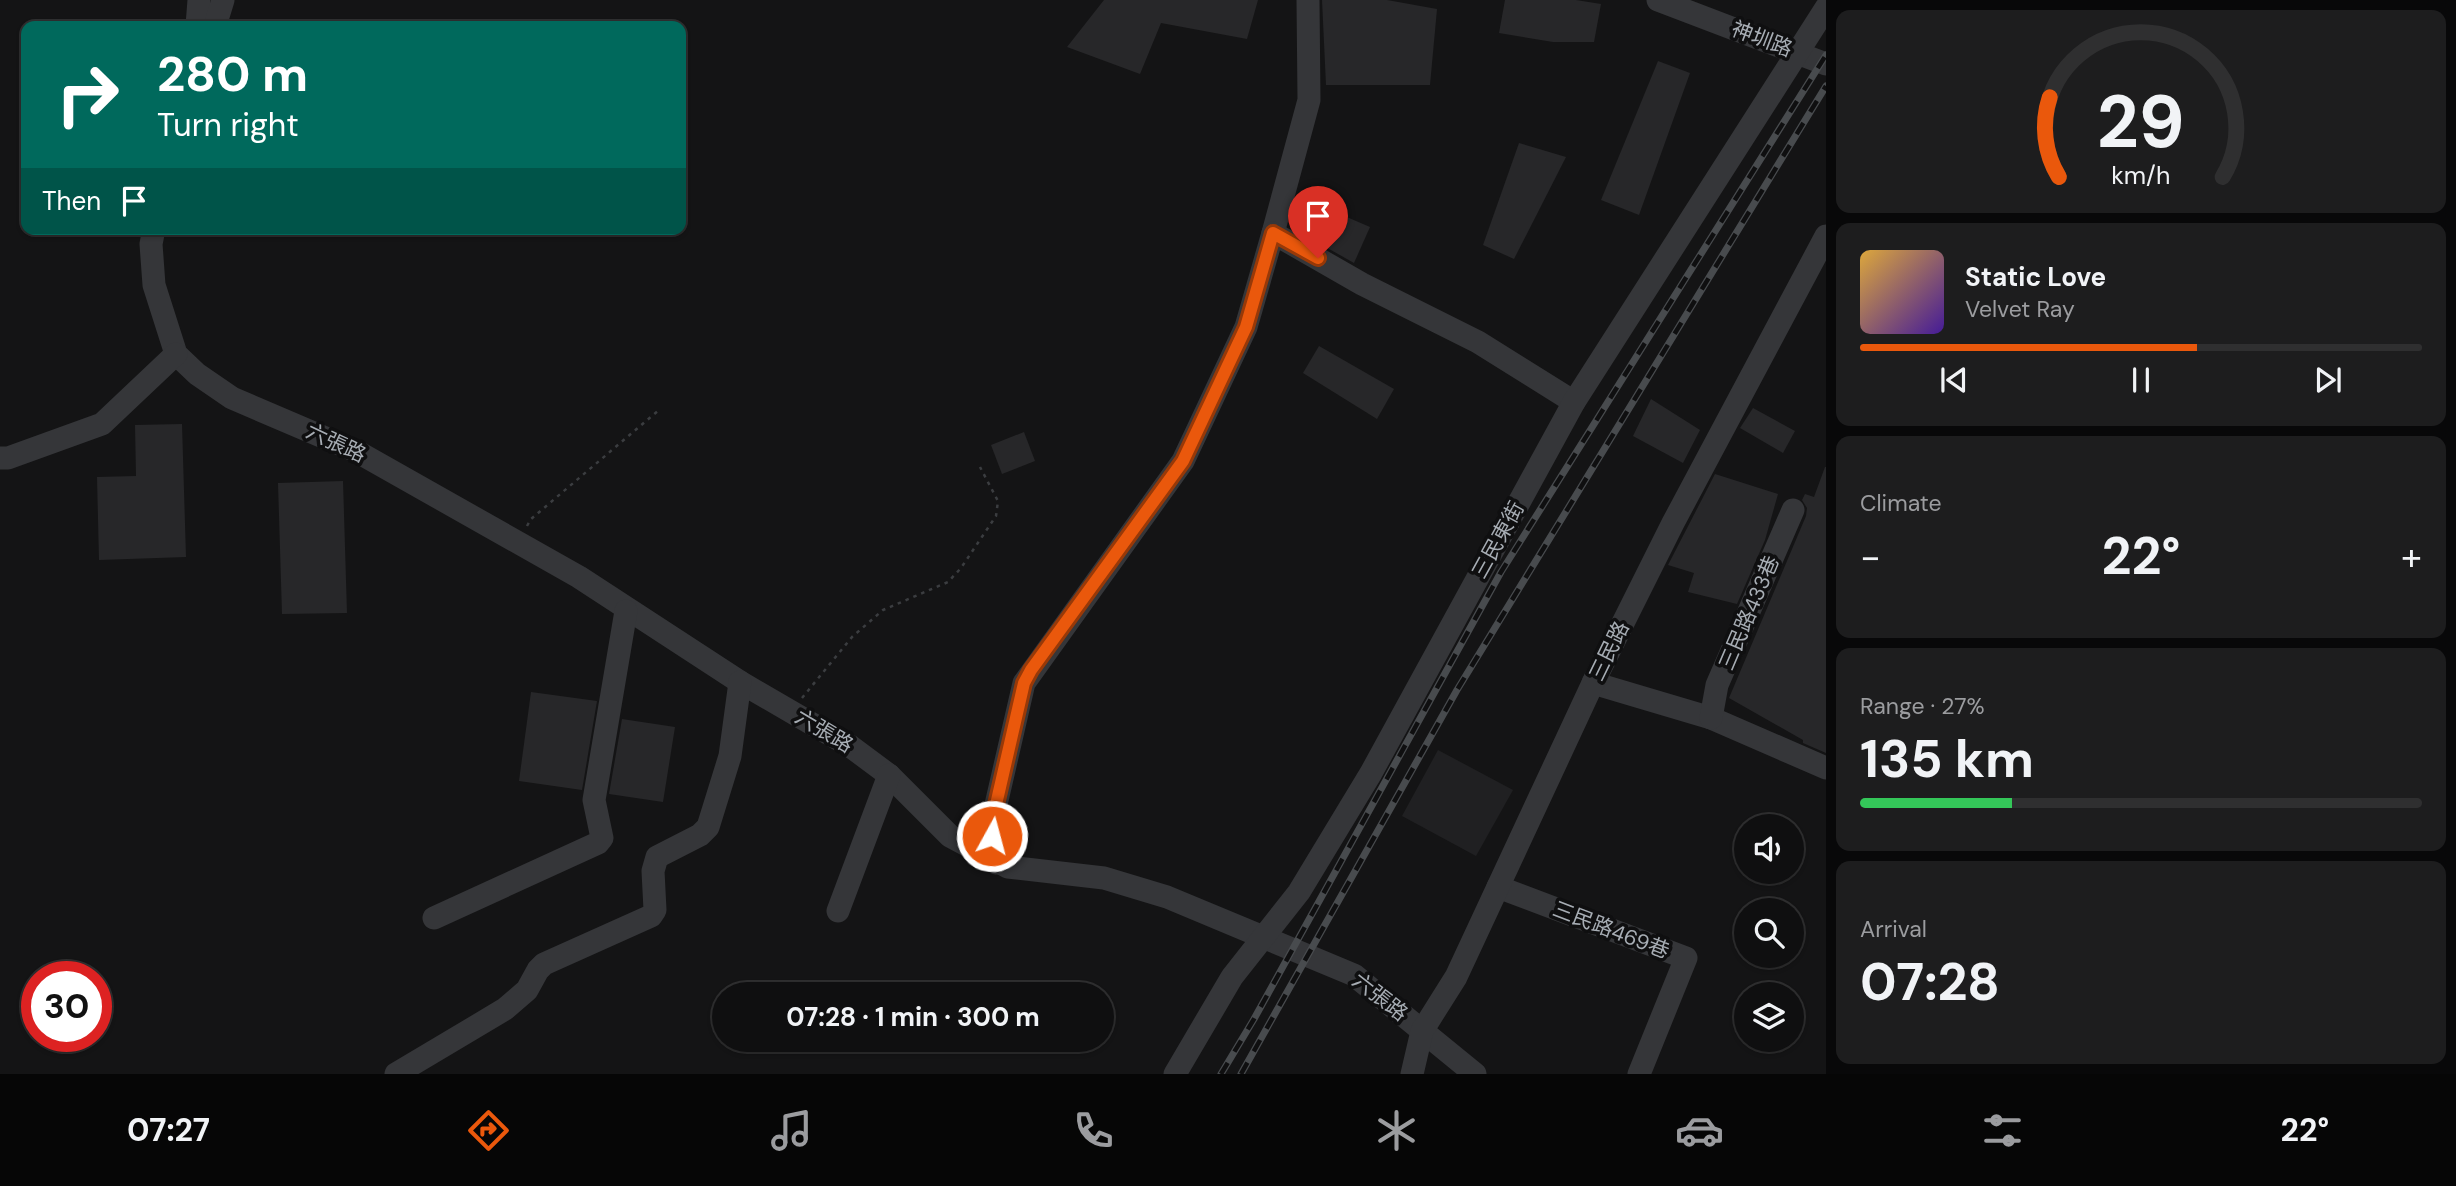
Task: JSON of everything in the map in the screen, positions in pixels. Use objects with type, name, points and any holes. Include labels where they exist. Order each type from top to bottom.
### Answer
[{"type":"street","points":[[197,21],[198,0]]},
{"type":"street","points":[[217,21],[223,0]]},
{"type":"street","points":[[996,863],[997,849],[992,836],[992,822],[1024,683],[1183,461],[1246,327],[1309,100],[1308,0]]},
{"type":"street","name":"神圳路","points":[[1658,0],[1826,64]]},
{"type":"street","name":"三民東街","points":[[1175,1074],[1232,978],[1299,892],[1371,773],[1574,402],[1826,8]]},
{"type":"street","points":[[1273,233],[1362,284],[1478,342],[1574,402]]},
{"type":"street","points":[[3,463],[102,424],[176,354],[153,285],[153,235]]},
{"type":"street","name":"三民路","points":[[1412,1074],[1422,1031],[1456,977],[1593,683],[1673,523],[1826,236]]},
{"type":"street","name":"六張路","points":[[176,354],[197,374],[232,398],[356,451],[518,541],[740,682],[850,746],[889,775],[950,836],[996,863],[1008,867],[1104,878],[1167,897],[1354,975],[1475,1074]]},
{"type":"street","name":"三民路433巷","points":[[1711,718],[1717,685],[1793,510]]},
{"type":"street","points":[[434,918],[598,843],[601,838],[594,800],[626,611]]},
{"type":"street","points":[[396,1074],[505,1009],[527,990],[544,964],[652,916],[655,911],[653,866],[657,857],[700,835],[708,827],[730,756],[740,682]]},
{"type":"street","points":[[1593,683],[1711,718],[1826,768]]},
{"type":"street","points":[[838,911],[889,775]]},
{"type":"street","name":"三民路469巷","points":[[1498,887],[1686,958],[1639,1074]]},
{"type":"street","points":[[1396,1074],[1422,1031]]},
{"type":"path","points":[[518,541],[531,519],[659,410]]},
{"type":"path","points":[[791,712],[852,637],[883,610],[948,582],[961,568],[996,516],[998,501],[980,467]]},
{"type":"shaded area","points":[[1438,750],[1513,790],[1476,856],[1402,816]]},
{"type":"building","points":[[1104,0],[1258,0],[1247,39],[1161,23],[1140,74],[1067,47]]},
{"type":"building","points":[[1322,0],[1387,0],[1437,9],[1430,85],[1326,85]]},
{"type":"building","points":[[1505,0],[1576,0],[1601,4],[1594,42],[1553,42],[1499,33]]},
{"type":"building","points":[[1658,61],[1690,73],[1639,215],[1601,200]]},
{"type":"building","points":[[1519,143],[1566,157],[1514,259],[1483,245]]},
{"type":"building","points":[[1298,196],[1370,227],[1354,263],[1292,228]]},
{"type":"building","points":[[1319,346],[1394,389],[1377,419],[1303,373]]},
{"type":"building","points":[[1651,399],[1700,430],[1683,463],[1633,436]]},
{"type":"building","points":[[1753,408],[1795,431],[1783,453],[1740,428]]},
{"type":"building","points":[[182,424],[186,557],[99,560],[97,477],[136,476],[135,425]]},
{"type":"building","points":[[1024,432],[1035,461],[1002,474],[991,445]]},
{"type":"building","points":[[1825,467],[1826,753],[1803,743],[1803,740],[1729,698],[1806,516],[1807,508],[1802,500],[1805,494],[1814,497]]},
{"type":"building","points":[[1715,474],[1778,494],[1765,540],[1737,604],[1688,592],[1694,573],[1668,565]]},
{"type":"building","points":[[343,481],[347,613],[282,614],[278,483]]},
{"type":"building","points":[[531,692],[597,701],[582,790],[519,781]]},
{"type":"building","points":[[622,719],[675,727],[663,802],[609,794]]},
{"type":"railway","points":[[1221,1074],[1501,572],[1826,55]]},
{"type":"railway","points":[[1241,1074],[1457,690],[1826,86]]},
{"type":"route","points":[[992,836],[992,822],[1024,683],[1132,530],[1177,472],[1246,327],[1273,233],[1318,258]]}]
